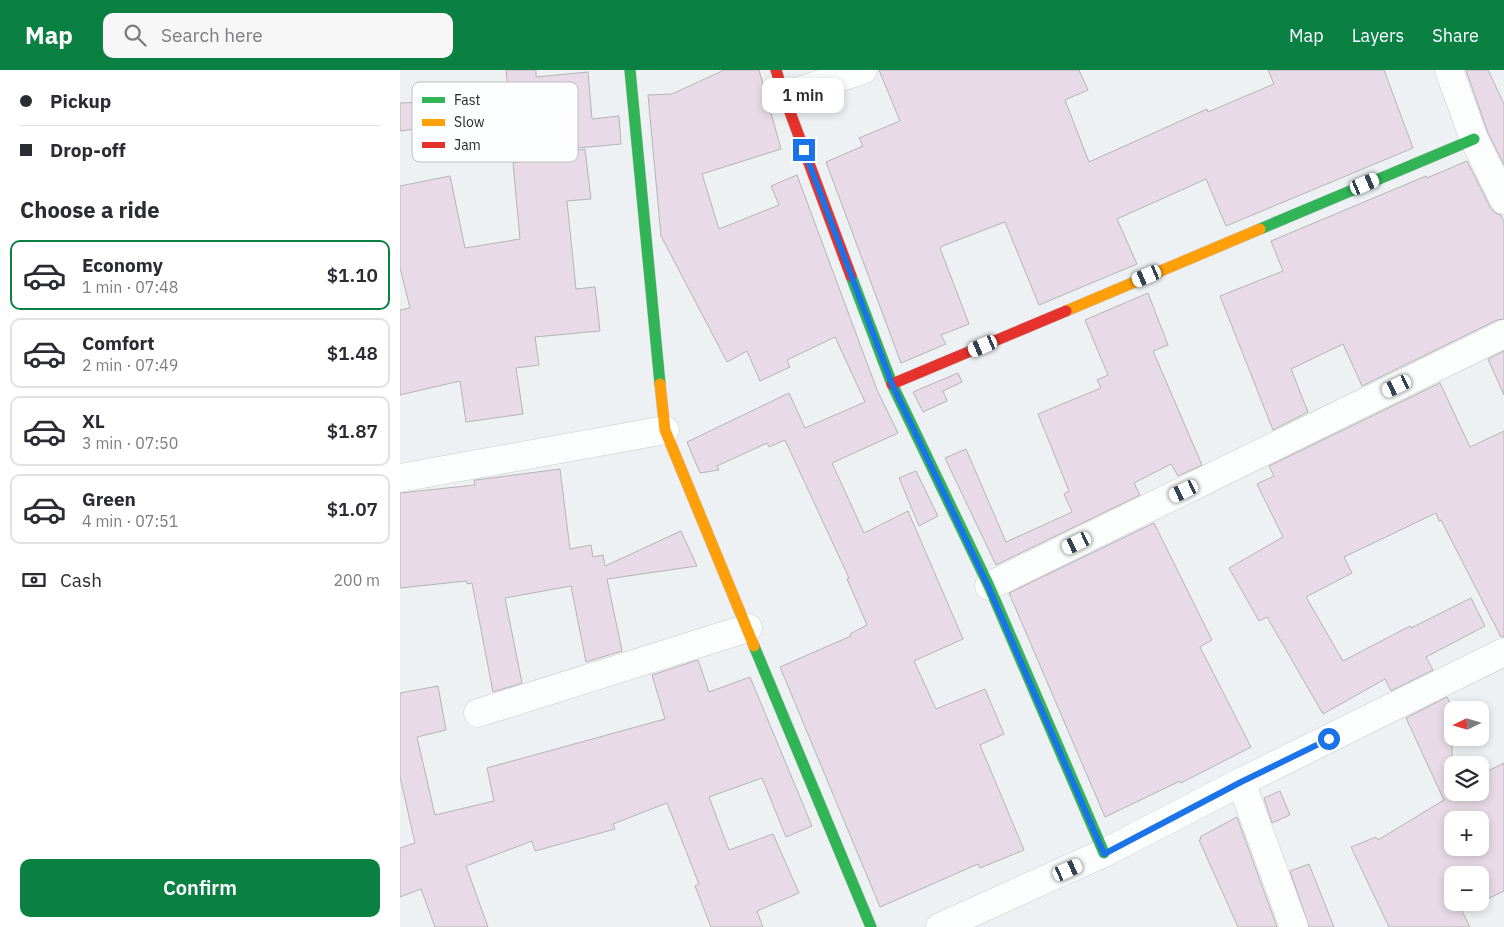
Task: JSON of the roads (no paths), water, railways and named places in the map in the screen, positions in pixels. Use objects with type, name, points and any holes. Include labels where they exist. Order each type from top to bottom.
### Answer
[{"type":"street","points":[[630,70],[646,255],[665,430],[871,927]]},
{"type":"street","points":[[776,70],[784,96],[892,384],[988,586],[1104,854]]},
{"type":"street","points":[[784,96],[863,70]]},
{"type":"street","points":[[1448,70],[1474,138],[1504,200]]},
{"type":"street","points":[[892,384],[1474,138]]},
{"type":"street","points":[[988,586],[1504,334]]},
{"type":"street","points":[[400,478],[665,430]]},
{"type":"street","points":[[478,713],[748,628]]},
{"type":"street","points":[[940,927],[1104,854],[1241,782],[1504,652]]},
{"type":"street","points":[[1241,782],[1294,927]]}]
